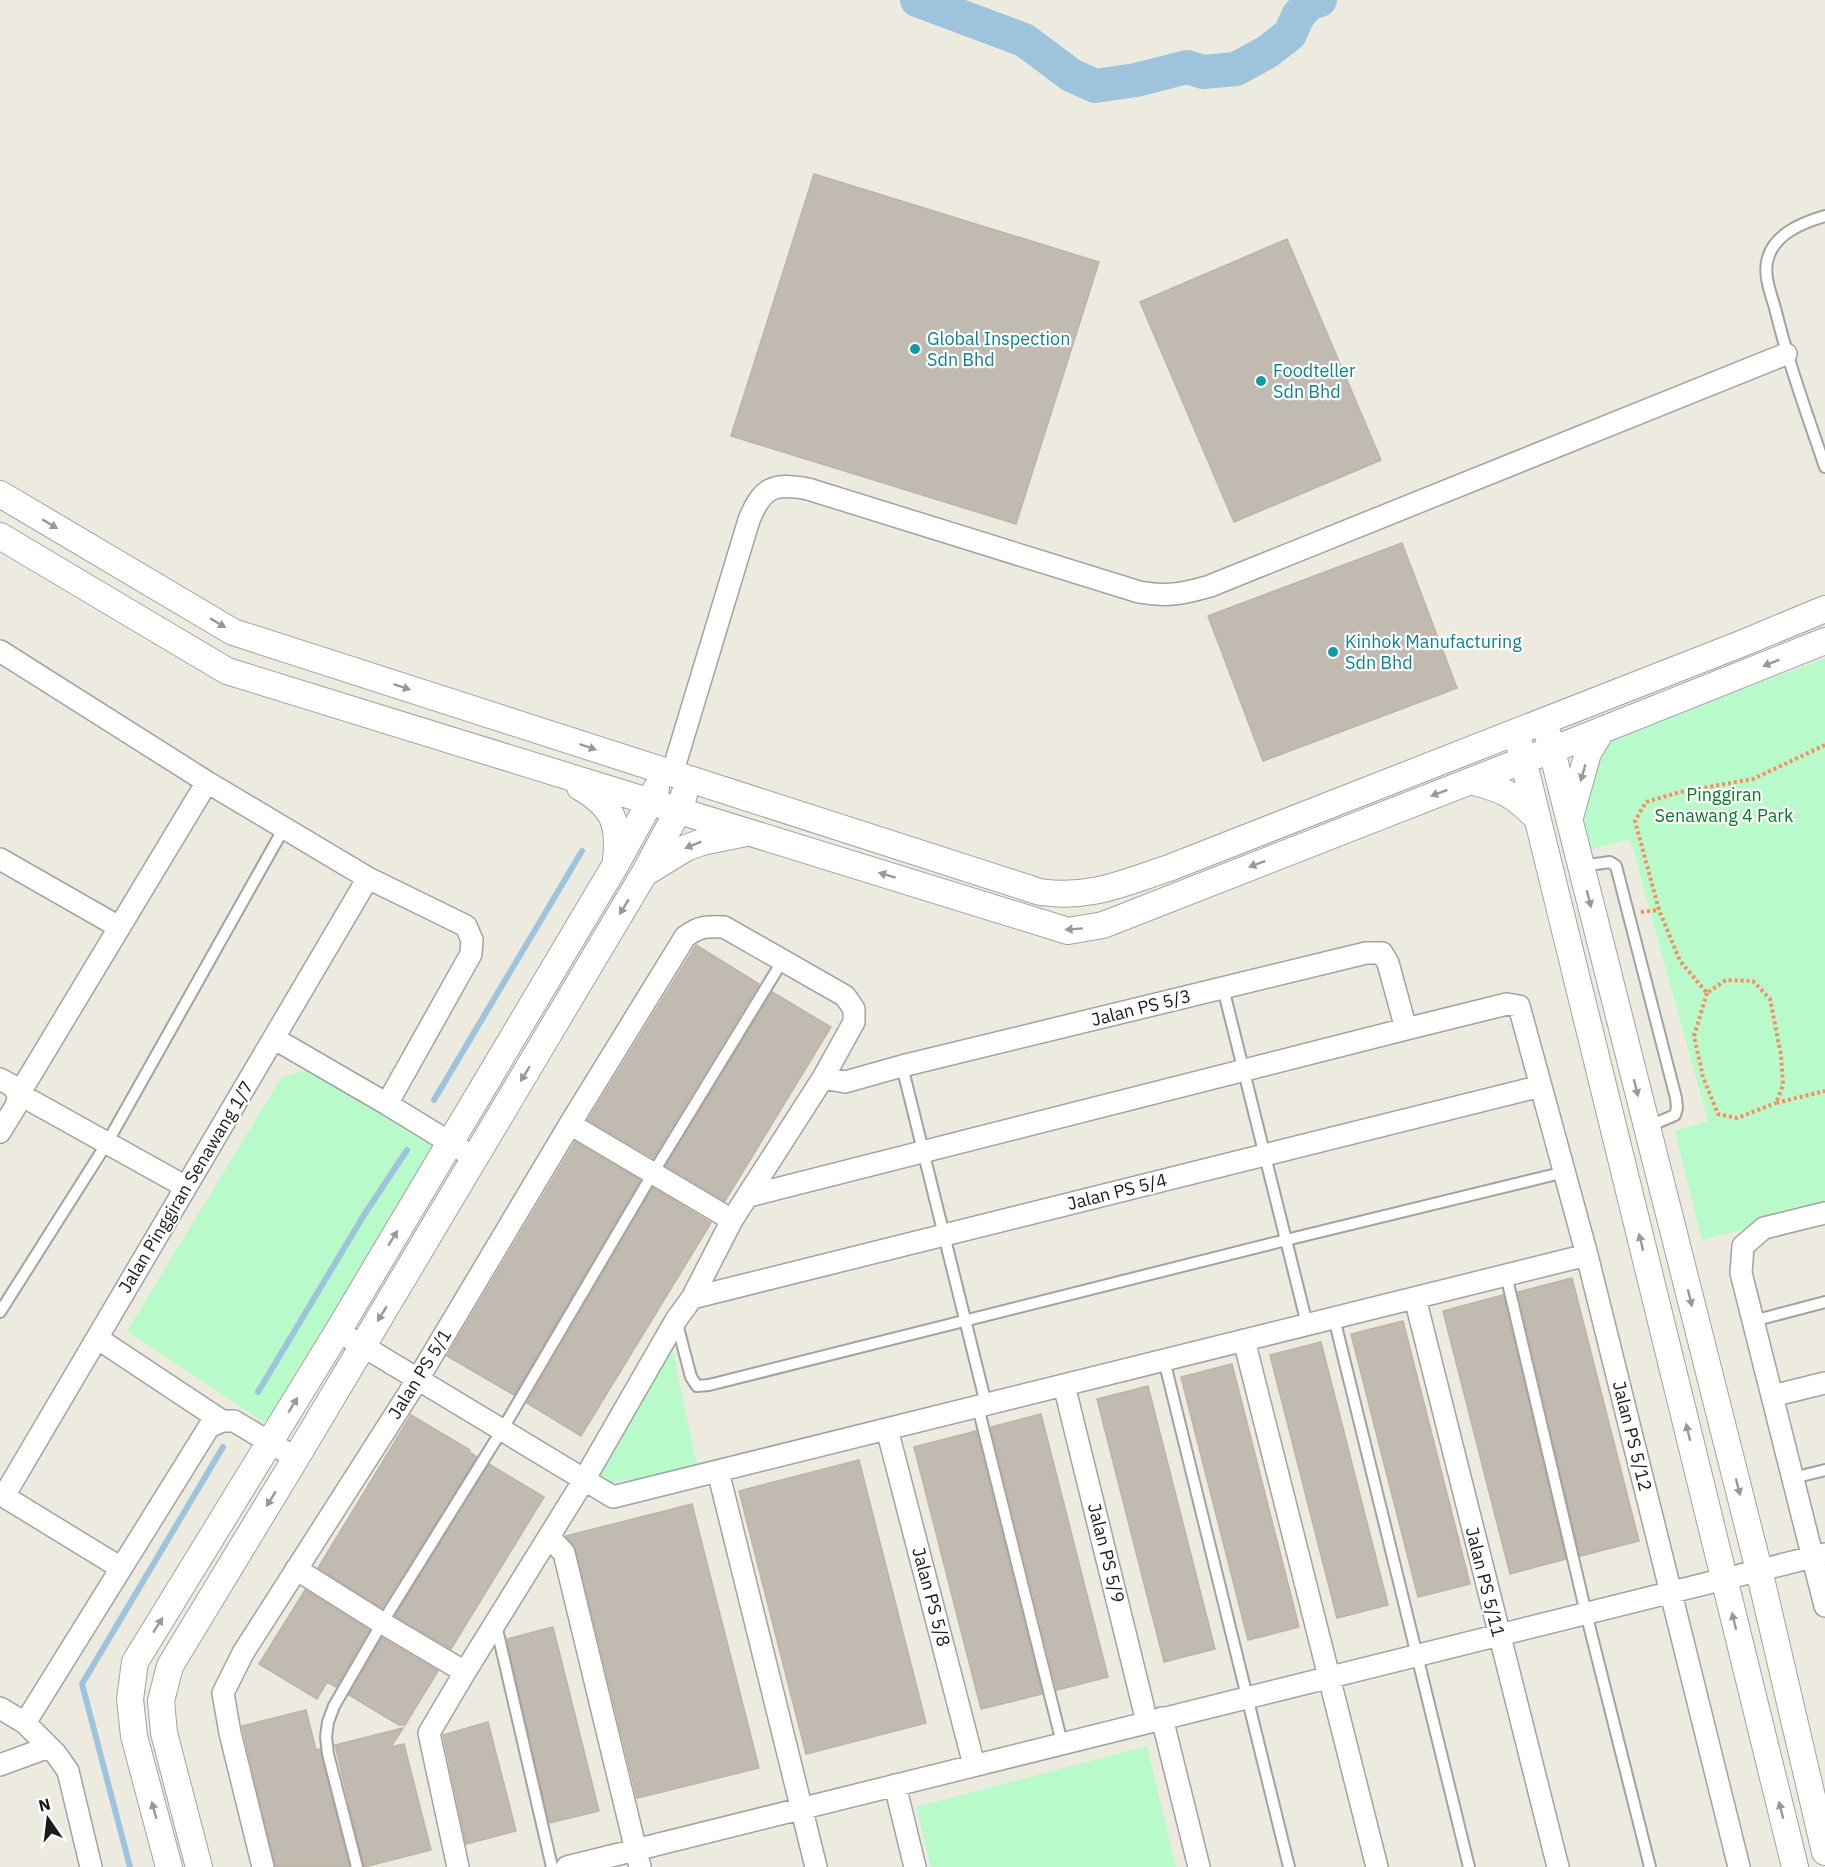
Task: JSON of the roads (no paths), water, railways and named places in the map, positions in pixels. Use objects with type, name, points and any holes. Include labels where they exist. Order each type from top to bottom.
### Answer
[{"type":"street","points":[[199,1867],[164,1733],[161,1701],[170,1666],[363,1347],[644,874],[678,811],[675,775],[749,520],[758,500],[767,492],[778,487],[792,486],[808,489],[1139,592],[1161,596],[1180,595],[1221,582],[1786,354]]},
{"type":"street","points":[[0,494],[233,632],[1040,892],[1061,895],[1096,892],[1169,868],[1743,644],[1825,609]]},
{"type":"street","points":[[0,536],[227,671],[1068,931],[1102,925],[1825,641]]},
{"type":"street","points":[[0,651],[207,782],[368,878],[466,926],[472,940],[471,954],[387,1104]]},
{"type":"street","points":[[1544,720],[1759,1570],[1825,1852]]},
{"type":"street","points":[[1569,819],[1588,753],[1602,730]]},
{"type":"street","points":[[1516,731],[1795,1867]]},
{"type":"street","points":[[169,1867],[134,1736],[130,1699],[135,1662],[338,1331],[616,864],[650,802],[675,775]]},
{"type":"street","points":[[562,776],[596,796],[608,808],[618,839],[616,864]]},
{"type":"street","points":[[1470,781],[1500,789],[1520,801],[1537,819]]},
{"type":"street","points":[[0,1132],[16,1106],[19,1094],[207,782]]},
{"type":"street","points":[[644,874],[687,848],[702,842],[749,832]]},
{"type":"street","points":[[0,859],[119,927]]},
{"type":"street","name":"Jalan Pinggiran Senawang 1/7","points":[[2,1495],[275,1039],[368,878]]},
{"type":"street","name":"Jalan PS 5/1","points":[[263,1867],[230,1733],[223,1693],[243,1653],[418,1379],[685,937],[696,929],[709,926],[724,927],[783,960]]},
{"type":"street","name":"Jalan PS 5/3","points":[[824,1078],[845,1082],[902,1066],[1366,953],[1382,953],[1388,963],[1406,1029]]},
{"type":"street","points":[[458,1867],[429,1733],[584,1480],[676,1320],[692,1298],[732,1220],[824,1078],[854,1022],[854,1009],[845,996],[783,960]]},
{"type":"street","name":"Jalan PS 5/12","points":[[1406,1029],[1507,1004],[1519,1006],[1587,1255],[1739,1867]]},
{"type":"street","points":[[748,1196],[1406,1029]]},
{"type":"street","points":[[275,1039],[475,1158]]},
{"type":"street","points":[[0,1079],[19,1094],[186,1187]]},
{"type":"street","name":"Jalan PS 5/4","points":[[692,1298],[1541,1086]]},
{"type":"street","points":[[570,1124],[732,1220]]},
{"type":"street","points":[[1825,1213],[1764,1228],[1743,1246],[1741,1273],[1793,1478],[1819,1556],[1825,1606]]},
{"type":"street","points":[[338,1331],[613,1497],[1587,1255]]},
{"type":"street","name":"Jalan PS 5/11","points":[[1414,1298],[1558,1867]]},
{"type":"street","points":[[97,1338],[222,1420],[234,1421],[296,1458]]},
{"type":"street","points":[[1244,1340],[1377,1867]]},
{"type":"street","points":[[1772,1396],[1825,1383]]},
{"type":"street","name":"Jalan PS 5/9","points":[[1064,1385],[1154,1720],[1199,1867]]},
{"type":"street","points":[[25,1723],[209,1427],[222,1420]]},
{"type":"street","name":"Jalan PS 5/8","points":[[887,1429],[974,1765]]},
{"type":"street","points":[[718,1471],[816,1867]]},
{"type":"street","points":[[2,1495],[121,1568]]},
{"type":"street","points":[[549,1537],[564,1553],[638,1858]]},
{"type":"street","points":[[567,1867],[638,1858],[801,1809],[1819,1556]]},
{"type":"street","points":[[296,1569],[465,1672]]},
{"type":"street","points":[[0,1708],[25,1723],[68,1771],[91,1867]]},
{"type":"street","points":[[0,1765],[49,1748]]},
{"type":"street","points":[[895,1785],[915,1867]]},
{"type":"lane","points":[[1825,216],[1795,226],[1775,243],[1767,262],[1768,280],[1786,354],[1825,467]]},
{"type":"lane","points":[[0,1312],[107,1143],[284,828]]},
{"type":"lane","points":[[1581,866],[1610,862],[1616,866],[1676,1098],[1675,1115],[1646,1127]]},
{"type":"lane","points":[[357,1867],[328,1754],[326,1737],[328,1722],[334,1706],[783,960]]},
{"type":"lane","points":[[1223,988],[1307,1324]]},
{"type":"lane","points":[[902,1066],[966,1321],[982,1405],[1062,1743]]},
{"type":"lane","points":[[676,1320],[691,1377],[697,1386],[709,1385],[1564,1172]]},
{"type":"lane","points":[[1506,1275],[1586,1613],[1650,1867]]},
{"type":"lane","points":[[1753,1321],[1825,1302]]},
{"type":"lane","points":[[1334,1318],[1469,1867]]},
{"type":"lane","points":[[1164,1360],[1289,1867]]},
{"type":"lane","points":[[1793,1478],[1825,1470]]},
{"type":"lane","points":[[496,1623],[552,1867]]},
{"type":"waterway","points":[[917,0],[1024,40],[1071,75],[1095,86],[1136,80],[1187,67],[1203,72],[1236,69],[1267,52],[1290,34],[1298,16],[1308,4],[1320,0]]},
{"type":"waterway","points":[[434,1100],[582,851]]},
{"type":"waterway","points":[[258,1392],[364,1215],[407,1150]]},
{"type":"waterway","points":[[130,1867],[82,1684],[223,1447]]},
{"type":"place","name":"Global Inspection Sdn Bhd","points":[[915,349]]},
{"type":"place","name":"Foodteller Sdn Bhd","points":[[1261,381]]},
{"type":"place","name":"Kinhok Manufacturing Sdn Bhd","points":[[1333,652]]},
{"type":"park label","name":"Pinggiran Senawang 4 Park","points":[[1724,805]]}]
